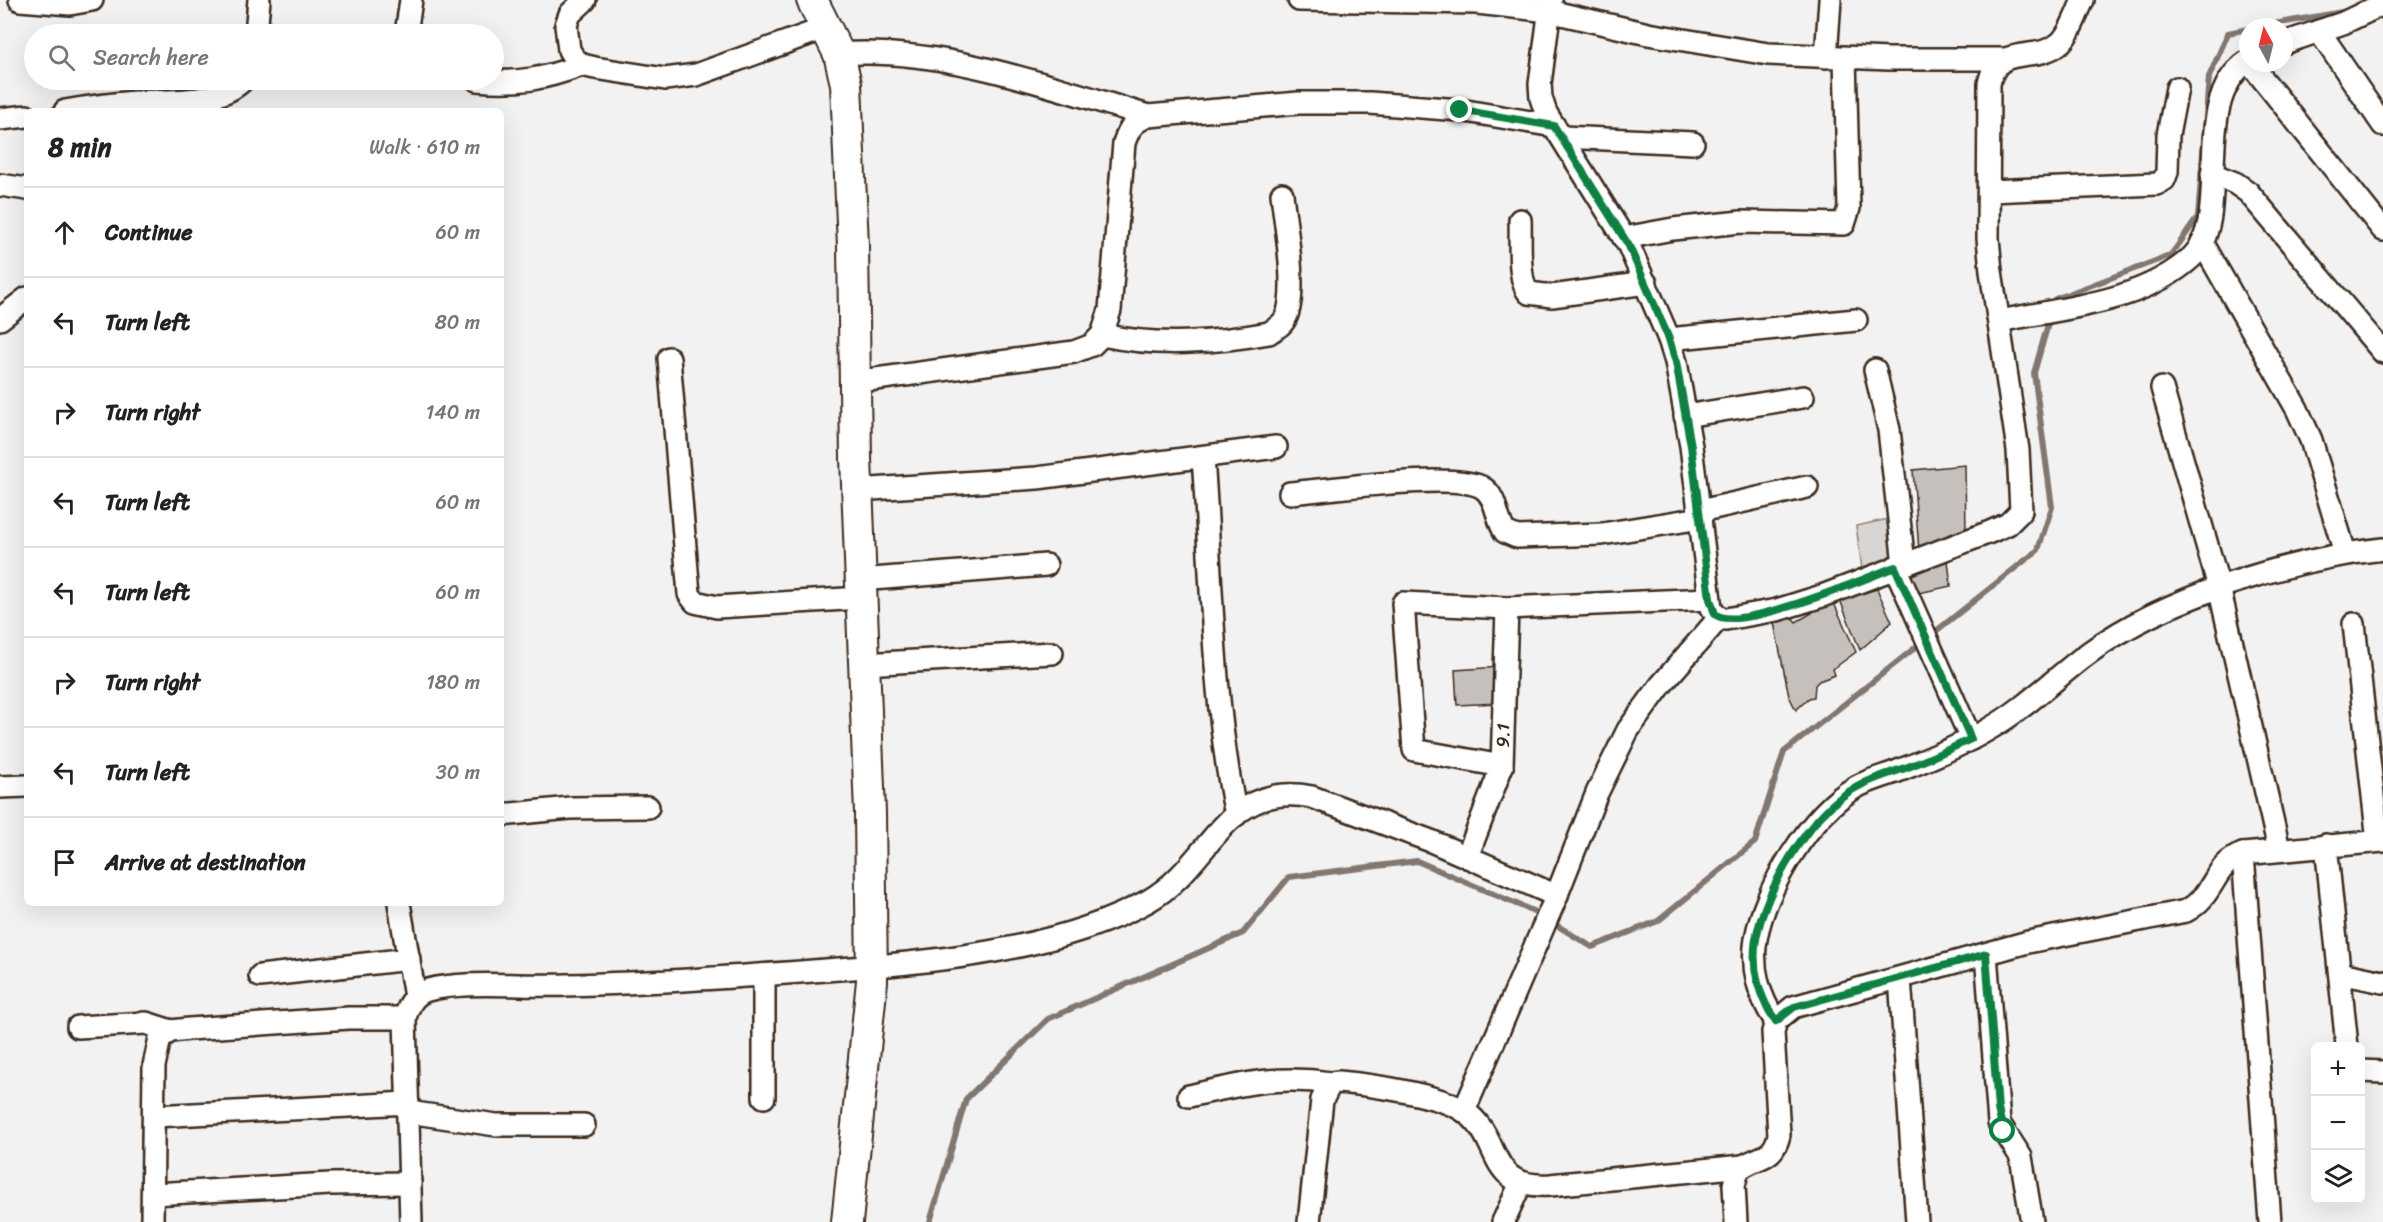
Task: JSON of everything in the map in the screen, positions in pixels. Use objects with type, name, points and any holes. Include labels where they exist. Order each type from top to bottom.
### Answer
[{"type":"main road","points":[[812,0],[833,41],[846,84],[850,153],[857,490],[872,882],[872,967],[864,1080],[847,1222]]},
{"type":"street","points":[[20,0],[69,4],[93,0]]},
{"type":"street","points":[[240,0],[257,0],[256,24]]},
{"type":"street","points":[[407,24],[411,0]]},
{"type":"street","points":[[582,65],[569,50],[566,25],[570,14],[585,0]]},
{"type":"street","points":[[1299,0],[1550,5],[1705,44],[1768,54],[1836,58],[2003,59],[2038,53],[2061,41],[2083,0]]},
{"type":"street","points":[[1624,238],[1673,228],[1741,222],[1844,224],[1849,208],[1830,0]]},
{"type":"street","points":[[2293,40],[2383,4]]},
{"type":"street","points":[[1550,5],[1540,84],[1546,113],[1624,238],[1669,339],[1676,362],[1701,515],[1711,608],[1719,618]]},
{"type":"street","points":[[2319,31],[2383,125]]},
{"type":"street","points":[[504,82],[549,77],[582,65],[679,79],[833,41],[956,64],[1057,88],[1148,116]]},
{"type":"street","points":[[1464,1111],[1556,899],[1597,793],[1628,730],[1661,686],[1719,618],[1739,618],[1777,610],[1822,596],[1990,532],[2008,524],[2021,511],[2018,450],[1989,249],[1989,84],[1991,73],[2003,59]]},
{"type":"street","points":[[1999,321],[2070,307],[2142,288],[2195,255],[2208,225],[2220,99],[2229,80],[2239,71]]},
{"type":"street","points":[[2257,72],[2383,230]]},
{"type":"street","points":[[1990,191],[2157,184],[2164,180],[2167,172],[2168,135],[2177,88]]},
{"type":"street","points":[[89,108],[189,99],[226,90]]},
{"type":"street","points":[[854,381],[1074,352],[1092,345],[1102,335],[1110,310],[1124,143],[1128,129],[1136,121],[1148,116],[1299,103],[1370,103],[1460,110],[1558,131],[1693,143]]},
{"type":"street","points":[[0,119],[24,116]]},
{"type":"street","points":[[2212,174],[2235,183],[2248,192],[2383,352]]},
{"type":"street","points":[[0,185],[24,189]]},
{"type":"street","points":[[1102,335],[1154,343],[1195,343],[1269,333],[1279,326],[1286,318],[1291,290],[1282,194]]},
{"type":"street","points":[[1520,220],[1522,278],[1524,288],[1528,293],[1552,296],[1646,283]]},
{"type":"street","points":[[2202,242],[2297,409],[2311,440],[2345,553]]},
{"type":"street","points":[[0,319],[24,300]]},
{"type":"street","points":[[1669,339],[1856,320]]},
{"type":"street","points":[[669,358],[689,594],[695,602],[717,607],[1046,565]]},
{"type":"street","points":[[1875,370],[1890,430],[1900,566],[1908,599],[1931,655],[1971,739]]},
{"type":"street","points":[[2162,388],[2219,587],[2279,849]]},
{"type":"street","points":[[1685,416],[1803,397]]},
{"type":"street","points":[[857,490],[1037,478],[1276,447]]},
{"type":"street","points":[[1203,458],[1216,660],[1228,778],[1236,815]]},
{"type":"street","points":[[1290,493],[1434,481],[1466,482],[1482,487],[1488,492],[1505,532],[1518,537],[1594,535],[1701,515],[1807,487]]},
{"type":"street","points":[[1189,1096],[1267,1080],[1299,1078],[1391,1089],[1444,1103],[1464,1111],[1475,1121],[1511,1179],[1521,1183],[1550,1185],[1743,1166],[1772,1152],[1779,1134],[1772,1045],[1776,1021],[1759,990],[1756,971],[1756,940],[1781,874],[1802,841],[1835,803],[1856,787],[1971,739],[2032,699],[2091,651],[2139,623],[2219,587],[2345,553],[2383,549]]},
{"type":"street","points":[[1502,766],[1414,750],[1403,603],[1507,608],[1710,599]]},
{"type":"street","name":"9.1","points":[[1467,857],[1502,766],[1507,608]]},
{"type":"street","points":[[1776,1021],[1794,1007],[1986,954],[2076,931],[2186,911],[2207,895],[2227,862],[2243,854],[2381,841],[2354,624]]},
{"type":"street","points":[[864,664],[1052,653]]},
{"type":"street","points":[[0,787],[24,786]]},
{"type":"street","points":[[411,1222],[405,1018],[408,1006],[415,997],[426,990],[447,986],[633,984],[764,975],[872,967],[1005,949],[1083,929],[1149,900],[1168,887],[1236,815],[1260,799],[1275,794],[1312,797],[1431,841],[1556,899]]},
{"type":"street","points":[[504,815],[570,808],[648,807]]},
{"type":"street","points":[[2326,845],[2347,1042]]},
{"type":"street","points":[[2243,854],[2270,1222]]},
{"type":"street","points":[[400,906],[415,997]]},
{"type":"street","points":[[1986,954],[1999,1123],[2021,1156],[2032,1222]]},
{"type":"street","points":[[260,976],[409,959]]},
{"type":"street","points":[[2340,973],[2383,982]]},
{"type":"street","points":[[764,975],[764,1097]]},
{"type":"street","points":[[1900,978],[1917,1222]]},
{"type":"street","points":[[78,1027],[146,1023],[171,1031],[349,1018],[405,1018]]},
{"type":"street","points":[[152,1222],[156,1049],[160,1038],[171,1031]]},
{"type":"street","points":[[2365,1071],[2383,1072]]},
{"type":"street","points":[[1308,1222],[1322,1100],[1331,1083]]},
{"type":"street","points":[[154,1116],[408,1107],[496,1125],[584,1125]]},
{"type":"street","points":[[1736,1222],[1735,1176],[1743,1166]]},
{"type":"street","points":[[1503,1222],[1521,1183]]},
{"type":"street","points":[[153,1194],[330,1184],[410,1184]]},
{"type":"shaded area","points":[[1898,517],[1903,551],[1863,575],[1856,526]]},
{"type":"building","points":[[1965,465],[1966,534],[1919,552],[1913,470]]},
{"type":"building","points":[[1948,561],[1951,586],[1914,594],[1910,567]]},
{"type":"building","points":[[1877,589],[1892,622],[1860,650],[1840,600]]},
{"type":"building","points":[[1833,601],[1856,652],[1833,669],[1835,675],[1819,681],[1815,685],[1814,697],[1809,698],[1796,710],[1789,696],[1773,618],[1790,615],[1796,622],[1812,613],[1815,607]]},
{"type":"building","points":[[1500,667],[1498,703],[1457,705],[1455,670]]},
{"type":"waterway","points":[[2293,21],[2348,11]]},
{"type":"waterway","points":[[2053,307],[2055,299],[2171,255],[2198,217],[2209,77],[2228,33],[2239,31]]},
{"type":"waterway","points":[[930,1222],[966,1099],[1048,1019],[1243,933],[1289,877],[1417,861],[1535,912],[1592,947],[1658,921],[1755,842],[1784,752],[2038,550],[2052,507],[2034,373],[2050,317]]},
{"type":"route","points":[[1460,110],[1554,126],[1629,246],[1669,339],[1676,362],[1691,446],[1711,608],[1715,614],[1719,618],[1726,619],[1777,610],[1822,596],[1895,567],[1931,655],[1971,739],[1856,787],[1818,819],[1781,874],[1766,909],[1756,940],[1756,971],[1759,990],[1767,1009],[1776,1021],[1794,1007],[1986,954],[1999,1123],[2003,1131]]}]
